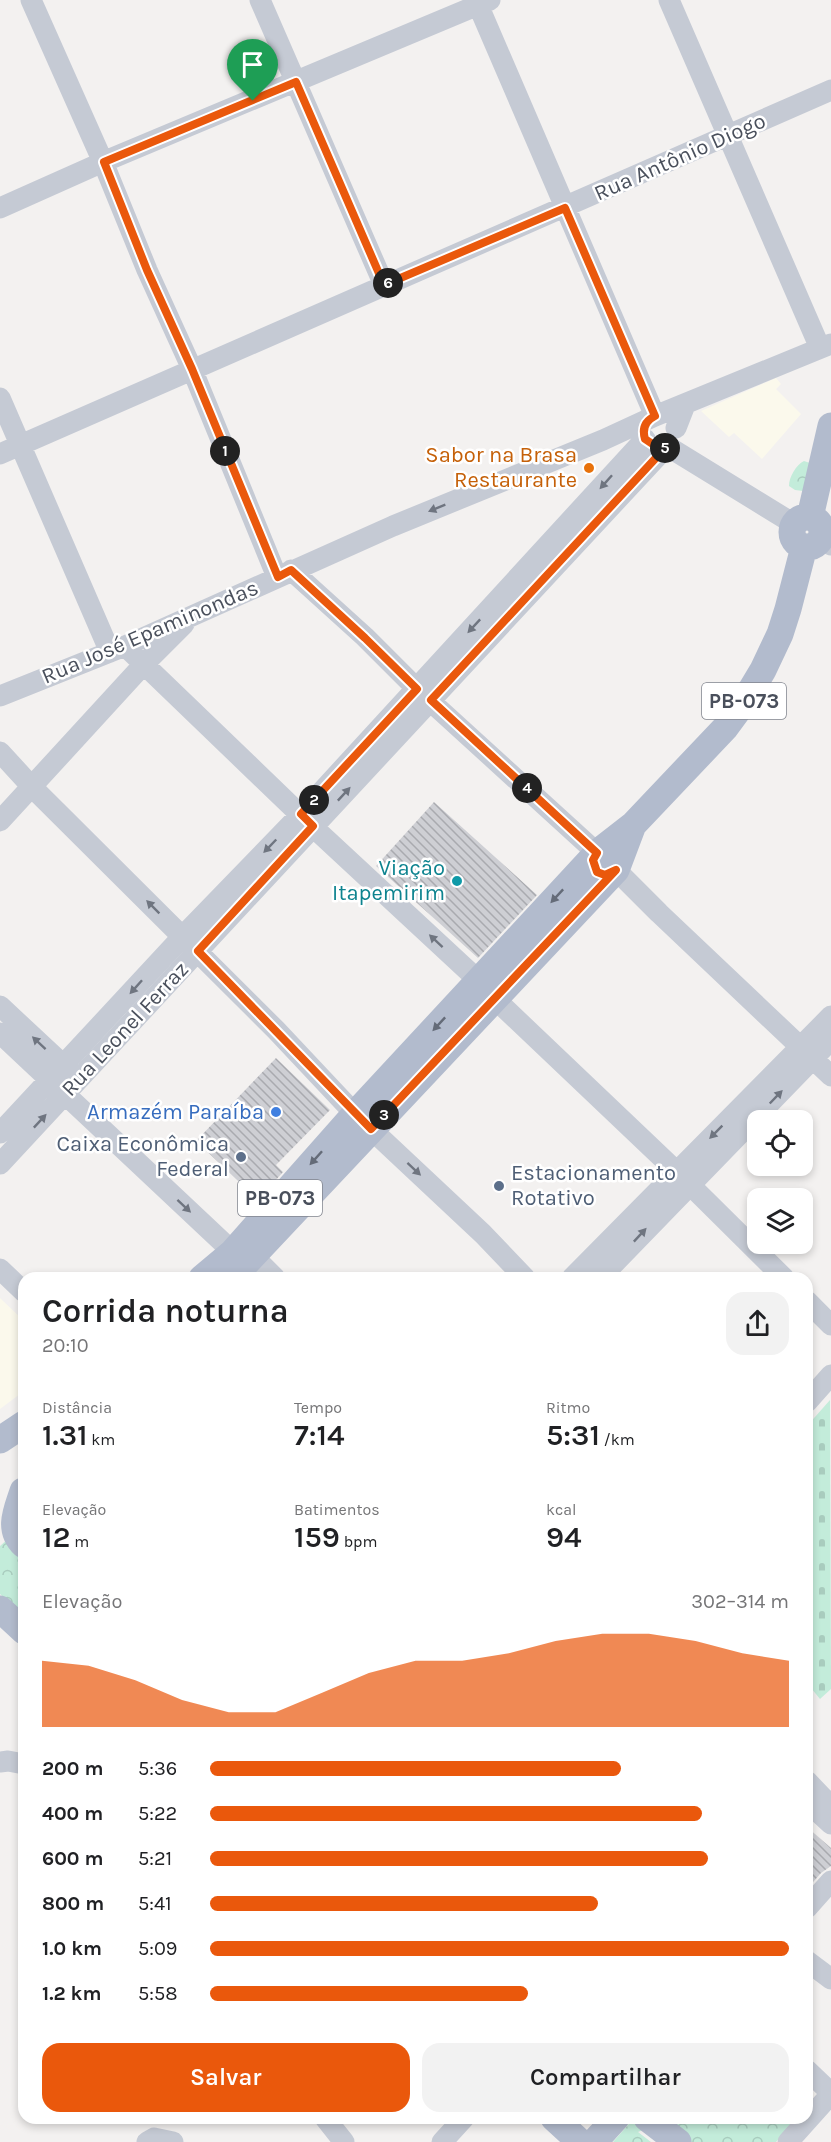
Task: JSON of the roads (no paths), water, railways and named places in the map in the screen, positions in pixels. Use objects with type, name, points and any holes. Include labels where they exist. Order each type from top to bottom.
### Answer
[{"type":"main road","name":"PB-073","points":[[216,1272],[239,1262],[363,1121],[607,861],[633,825],[725,728],[764,669],[780,634],[817,537],[831,426]]},
{"type":"main road","points":[[0,1440],[18,1428]]},
{"type":"main road","points":[[0,1515],[18,1496]]},
{"type":"main road","points":[[18,1508],[14,1522],[15,1534],[18,1538]]},
{"type":"main road","points":[[0,1609],[18,1626]]},
{"type":"main road","points":[[560,2124],[580,2142]]},
{"type":"main road","points":[[594,2142],[610,2124]]},
{"type":"main road","points":[[655,2124],[678,2142]]},
{"type":"street","points":[[31,0],[104,162],[147,270],[284,574],[365,638],[607,861],[659,914],[831,1076]]},
{"type":"street","points":[[260,0],[384,285]]},
{"type":"street","points":[[669,0],[728,137],[826,346]]},
{"type":"street","points":[[0,208],[482,2],[565,208],[655,416]]},
{"type":"street","name":"Rua Antônio Diogo","points":[[0,454],[831,90]]},
{"type":"street","name":"Rua José Epaminondas","points":[[0,696],[117,649],[393,526],[826,346]]},
{"type":"street","points":[[0,398],[117,649],[144,664],[684,1178],[778,1272]]},
{"type":"street","points":[[671,437],[674,423],[666,416],[655,416],[645,425],[645,439],[657,447],[671,437],[685,405]]},
{"type":"street","points":[[671,437],[817,537]]},
{"type":"street","name":"Rua Leonel Ferraz","points":[[0,1134],[65,1080],[198,951],[307,820],[424,694],[671,437]]},
{"type":"street","name":"Rua Leonel Ferraz","points":[[424,694],[645,439]]},
{"type":"street","points":[[0,821],[144,664],[195,613]]},
{"type":"street","points":[[0,752],[363,1121],[483,1233],[519,1272]]},
{"type":"street","name":"Rua Leonel Ferraz","points":[[0,1164],[65,1080],[183,936],[307,820]]},
{"type":"street","points":[[0,1006],[65,1080],[239,1262],[262,1272]]},
{"type":"street","points":[[579,1272],[684,1178],[807,1054],[831,1016]]},
{"type":"street","points":[[0,1033],[65,1080]]},
{"type":"street","points":[[807,1054],[831,1040]]},
{"type":"street","points":[[606,1272],[645,1230],[684,1178]]},
{"type":"street","points":[[0,1269],[18,1286]]},
{"type":"street","points":[[813,1307],[831,1325]]},
{"type":"street","points":[[813,1395],[831,1375]]},
{"type":"street","points":[[0,1762],[18,1763]]},
{"type":"street","points":[[813,1787],[831,1802]]},
{"type":"street","points":[[813,1808],[831,1824]]},
{"type":"street","points":[[813,1901],[831,1881]]},
{"type":"street","points":[[813,1966],[831,1979]]},
{"type":"street","points":[[813,2076],[831,2093],[813,2114]]},
{"type":"street","points":[[330,2124],[344,2142]]},
{"type":"street","points":[[442,2142],[458,2124]]},
{"type":"street","points":[[788,2142],[804,2124]]},
{"type":"street","points":[[147,2142],[154,2138],[173,2142]]},
{"type":"place","name":"Sabor na Brasa Restaurante","points":[[589,468]]},
{"type":"place","name":"Viação Itapemirim","points":[[457,881]]},
{"type":"place","name":"Armazém Paraíba","points":[[276,1112]]},
{"type":"place","name":"Caixa Econômica Federal","points":[[241,1157]]},
{"type":"place","name":"Estacionamento Rotativo","points":[[499,1186]]}]
